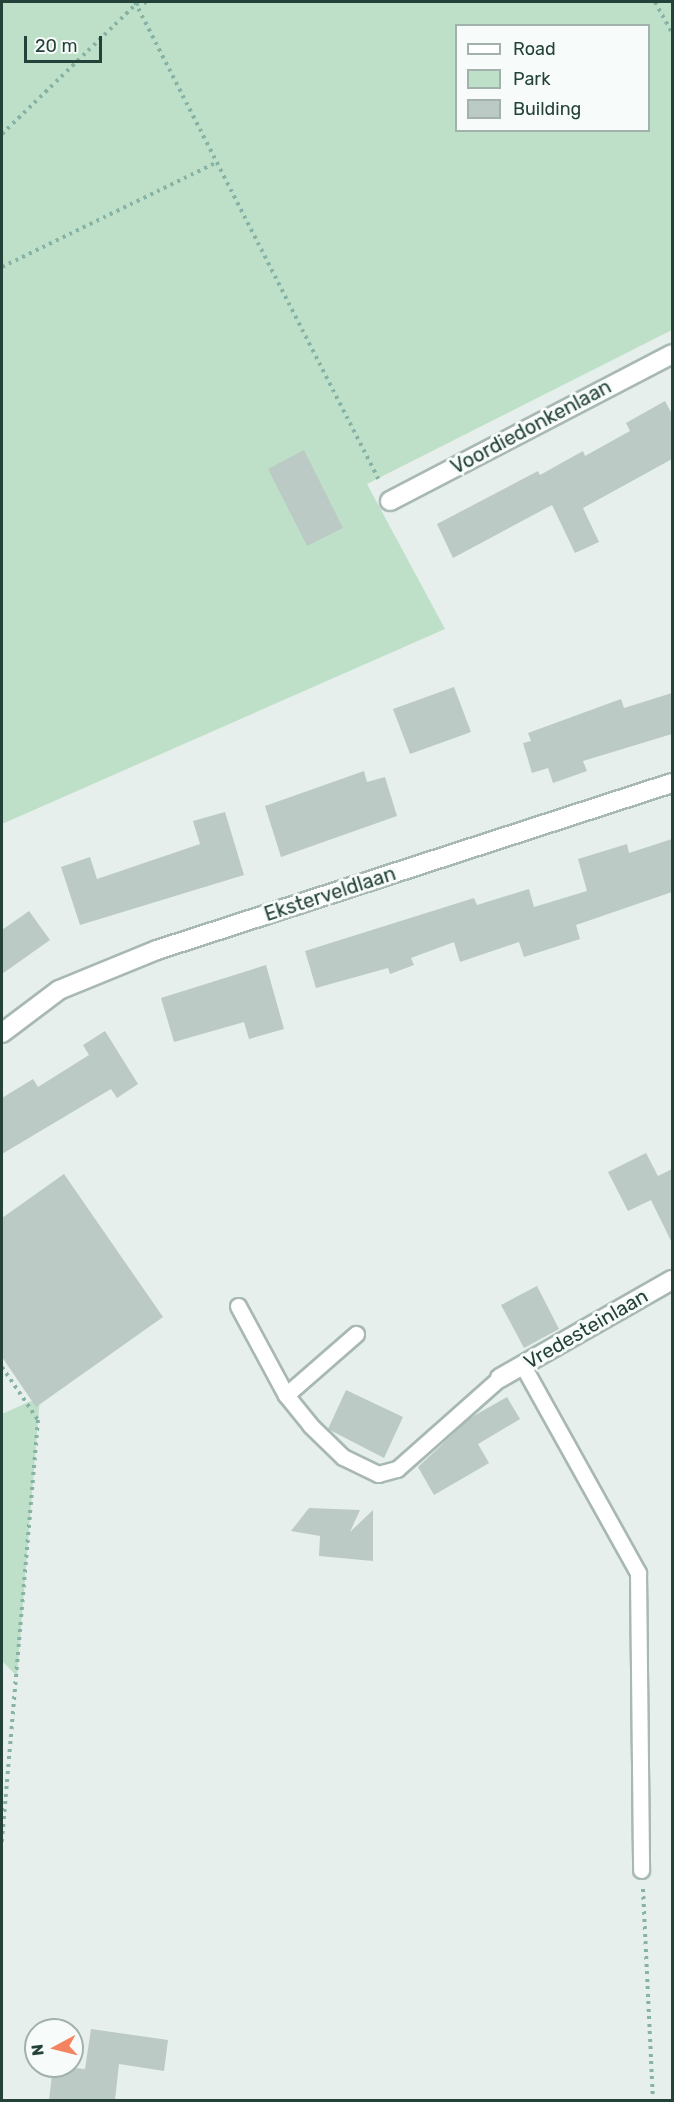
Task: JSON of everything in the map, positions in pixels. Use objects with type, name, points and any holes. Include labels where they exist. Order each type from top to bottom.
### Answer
[{"type":"street","name":"Voordiedonkenlaan","points":[[390,501],[672,354]]},
{"type":"street","name":"Eksterveldlaan","points":[[2,1033],[59,990],[157,950],[672,783]]},
{"type":"street","name":"Vredesteinlaan","points":[[500,1378],[672,1280]]},
{"type":"lane","points":[[238,1306],[286,1395],[343,1458],[378,1474],[397,1469],[500,1378]]},
{"type":"lane","points":[[286,1395],[356,1334]]},
{"type":"lane","points":[[523,1366],[638,1573],[641,1870]]},
{"type":"path","points":[[2,134],[136,3],[149,2]]},
{"type":"path","points":[[655,2],[672,33]]},
{"type":"path","points":[[136,3],[390,501]]},
{"type":"path","points":[[2,267],[217,162]]},
{"type":"path","points":[[2,1367],[38,1420],[2,1843]]},
{"type":"path","points":[[641,1870],[652,2100]]},
{"type":"green space","points":[[2,2],[672,2],[672,330],[367,484],[445,629],[2,824]]},
{"type":"green space","points":[[40,1397],[17,1676],[2,1661],[2,1414]]},
{"type":"building","points":[[665,401],[672,414],[672,459],[583,508],[599,542],[575,553],[552,505],[453,558],[437,524],[538,471],[540,475],[583,451],[585,456],[630,431],[626,423]]},
{"type":"building","points":[[304,450],[343,528],[307,546],[268,469]]},
{"type":"building","points":[[454,687],[471,732],[410,754],[393,709]]},
{"type":"building","points":[[672,693],[672,734],[583,761],[587,771],[553,783],[548,768],[532,773],[523,743],[531,741],[528,733],[621,699],[624,708]]},
{"type":"building","points":[[364,771],[367,782],[385,777],[397,816],[281,857],[265,806]]},
{"type":"building","points":[[225,812],[244,875],[80,925],[61,867],[90,857],[97,879],[200,844],[193,821]]},
{"type":"building","points":[[672,839],[672,892],[576,925],[580,939],[524,957],[519,942],[460,962],[454,942],[411,958],[414,965],[390,974],[388,968],[316,988],[305,951],[474,898],[477,905],[529,889],[534,907],[587,891],[578,859],[627,844],[629,853]]},
{"type":"building","points":[[29,911],[50,940],[2,974],[2,930]]},
{"type":"building","points":[[266,965],[284,1029],[249,1039],[244,1022],[174,1042],[161,998]]},
{"type":"building","points":[[105,1031],[138,1084],[117,1098],[111,1089],[2,1154],[2,1098],[33,1079],[38,1087],[89,1055],[83,1045]]},
{"type":"building","points":[[646,1153],[658,1176],[672,1169],[672,1243],[651,1200],[628,1211],[608,1172]]},
{"type":"building","points":[[64,1174],[163,1317],[36,1407],[2,1357],[2,1218]]},
{"type":"building","points":[[537,1286],[559,1329],[524,1348],[501,1305]]},
{"type":"building","points":[[346,1390],[403,1417],[384,1458],[328,1429]]},
{"type":"building","points":[[507,1397],[520,1419],[478,1444],[489,1463],[434,1495],[418,1467],[470,1418]]},
{"type":"building","points":[[309,1508],[360,1510],[350,1532],[373,1510],[373,1561],[319,1556],[320,1536],[291,1531]]},
{"type":"building","points":[[91,2029],[168,2040],[164,2071],[119,2064],[115,2100],[49,2100],[52,2078],[84,2078]]}]
